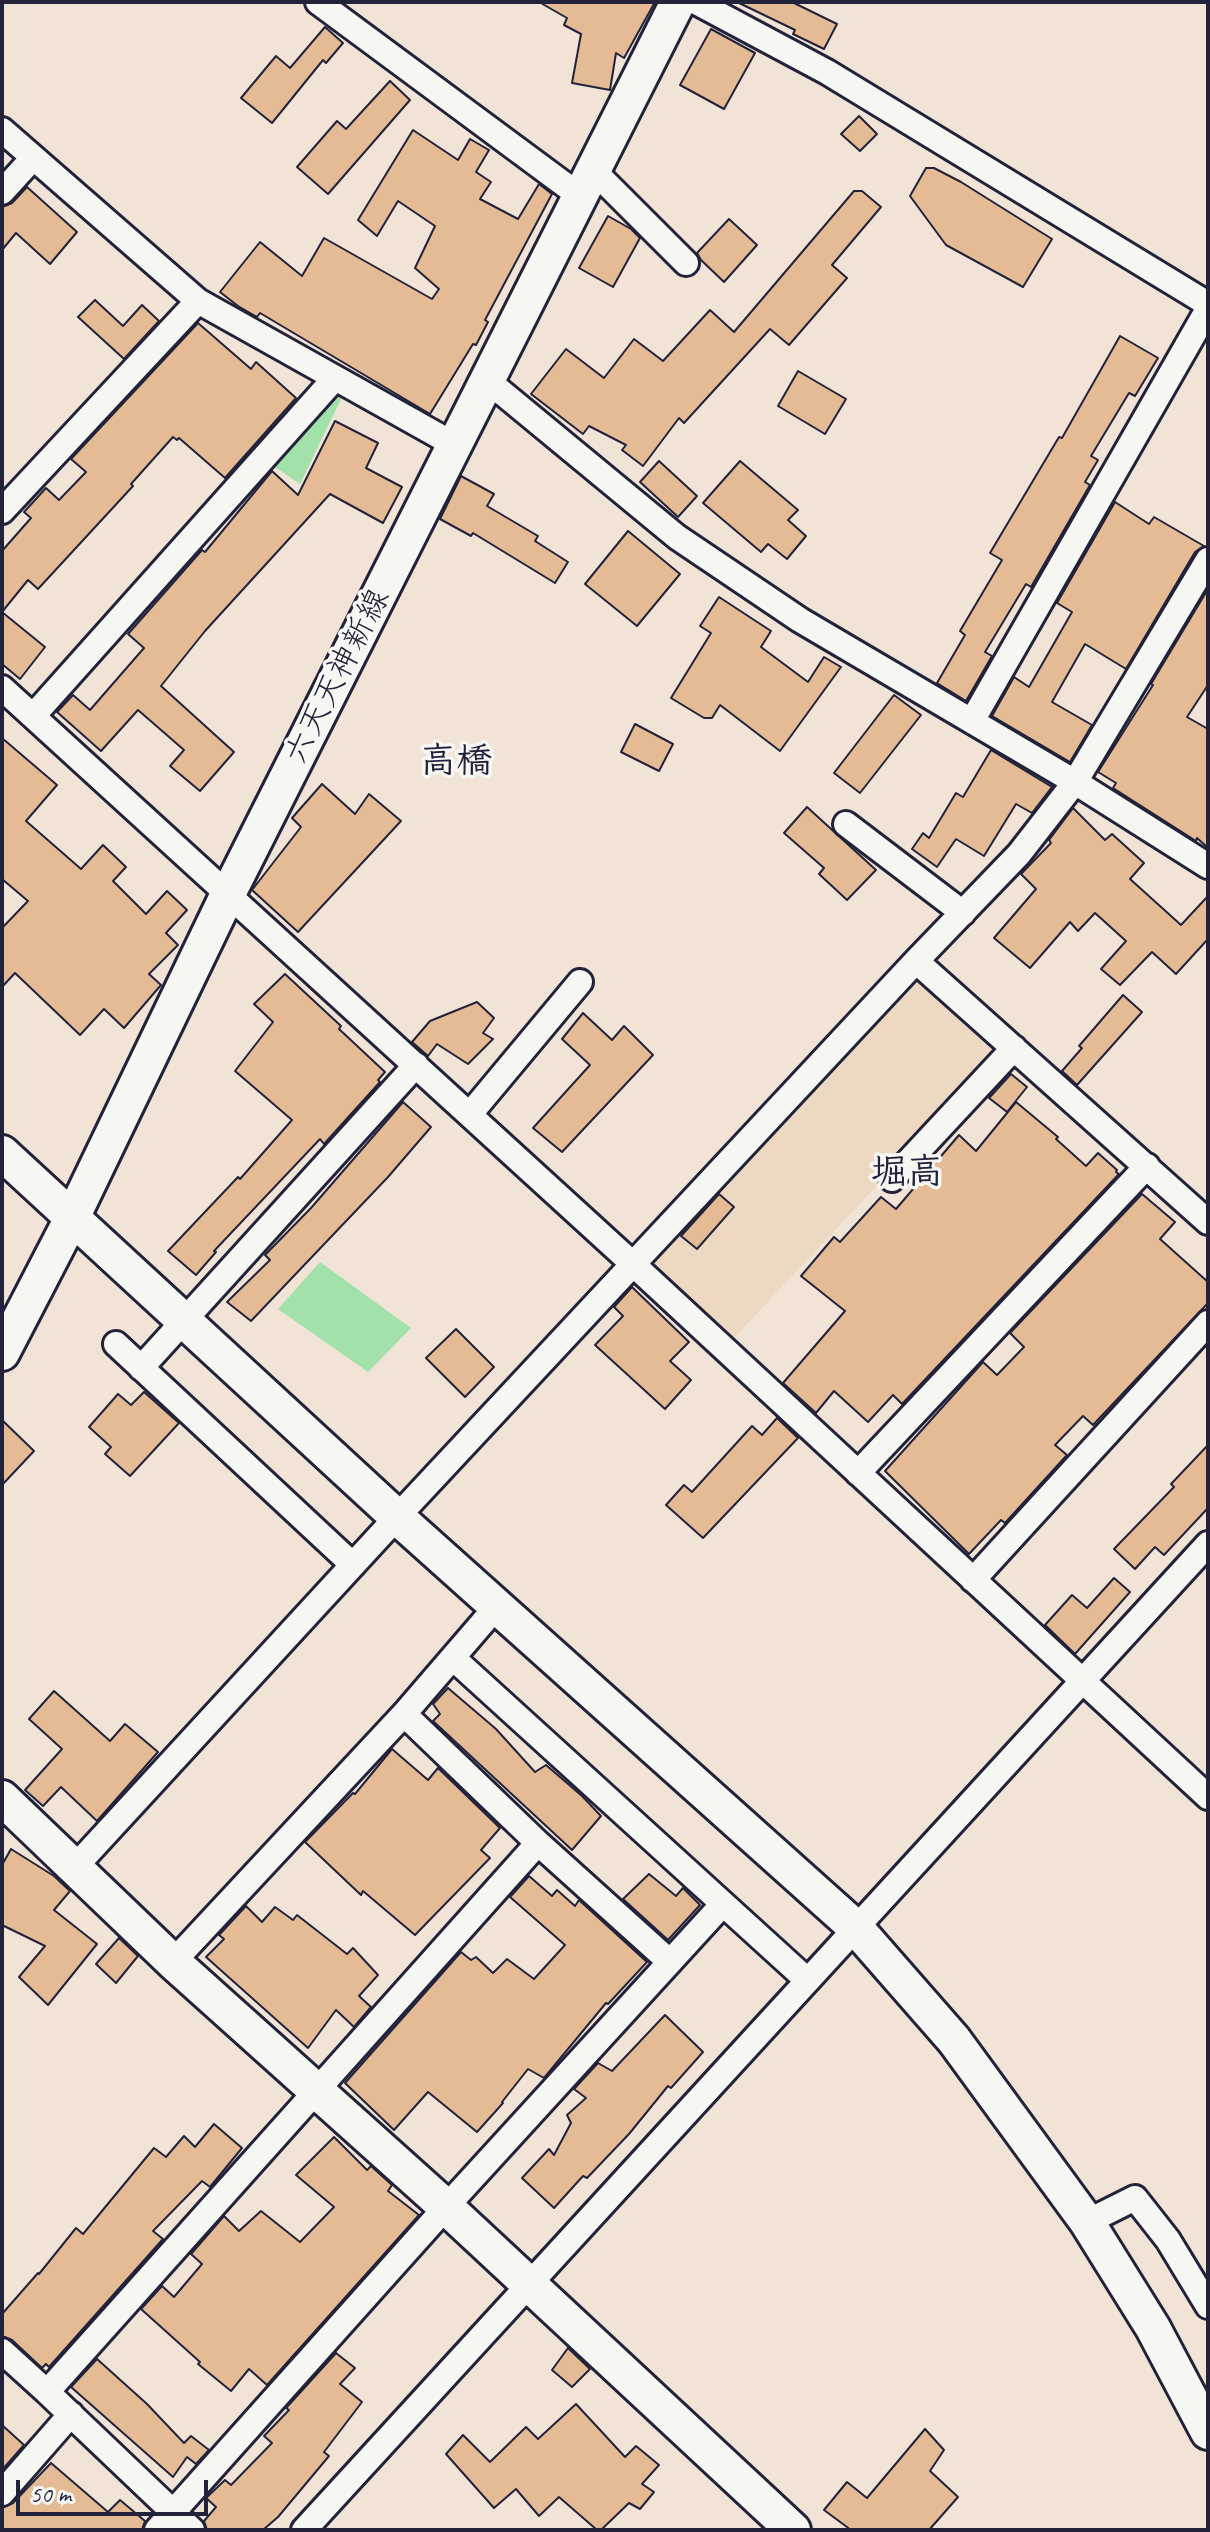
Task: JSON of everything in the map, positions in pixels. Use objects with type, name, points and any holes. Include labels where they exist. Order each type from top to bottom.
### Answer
[{"type":"street","points":[[318,2],[586,183],[686,263]]},
{"type":"street","name":"六天天神新線","points":[[2,1353],[72,1218],[228,894],[678,2]]},
{"type":"street","points":[[696,2],[827,72],[1208,306],[972,721]]},
{"type":"street","points":[[2,130],[198,301],[455,445]]},
{"type":"street","points":[[2,192],[33,158]]},
{"type":"street","points":[[2,511],[198,301]]},
{"type":"street","points":[[33,716],[335,378]]},
{"type":"street","points":[[488,381],[677,537],[800,620],[1075,782],[1208,866]]},
{"type":"street","points":[[74,1868],[397,1517],[1019,854],[1075,782],[1208,560]]},
{"type":"street","points":[[2,688],[470,1114],[1208,1797]]},
{"type":"street","points":[[846,824],[963,913]]},
{"type":"street","points":[[916,961],[1208,1222]]},
{"type":"street","points":[[470,1114],[580,982]]},
{"type":"street","points":[[892,1179],[1014,1048]]},
{"type":"street","points":[[141,1368],[416,1065]]},
{"type":"street","points":[[2,1153],[397,1517],[856,1928],[954,2040],[1087,2222],[1153,2328],[1208,2432]]},
{"type":"street","points":[[858,1473],[1147,1166]]},
{"type":"street","points":[[973,1580],[1208,1323]]},
{"type":"street","points":[[116,1344],[353,1565]]},
{"type":"street","points":[[304,2530],[1208,1544]]},
{"type":"street","points":[[173,1962],[404,1714],[497,1606]]},
{"type":"street","points":[[453,1658],[807,1980]]},
{"type":"street","points":[[404,1714],[538,1843],[670,1962]]},
{"type":"street","points":[[2,1798],[173,1962],[446,2207],[793,2530]]},
{"type":"street","points":[[47,2392],[538,1843]]},
{"type":"street","points":[[2,2351],[71,2414],[174,2524],[446,2207],[722,1905]]},
{"type":"street","points":[[1087,2222],[1135,2198],[1168,2240],[1208,2306]]},
{"type":"street","points":[[2,2493],[71,2414]]},
{"type":"shaded area","points":[[917,972],[1003,1051],[731,1341],[651,1264]]},
{"type":"green space","points":[[330,389],[342,397],[300,484],[266,461]]},
{"type":"green space","points":[[320,1262],[411,1328],[368,1372],[278,1309]]},
{"type":"building","points":[[539,2],[655,2],[624,58],[616,53],[610,90],[572,83],[581,34],[564,25],[567,18]]},
{"type":"building","points":[[737,2],[792,2],[837,24],[824,49],[793,34],[795,30]]},
{"type":"building","points":[[325,27],[343,43],[326,63],[323,60],[272,123],[241,98],[276,56],[290,68]]},
{"type":"building","points":[[711,29],[755,53],[724,109],[680,85]]},
{"type":"building","points":[[390,81],[410,100],[328,194],[297,167],[337,121],[346,129]]},
{"type":"building","points":[[859,116],[877,134],[860,151],[841,134]]},
{"type":"building","points":[[413,130],[458,160],[470,139],[489,150],[476,172],[491,182],[480,199],[518,219],[539,184],[552,194],[485,320],[488,322],[476,345],[473,344],[430,414],[260,313],[257,317],[238,306],[220,292],[260,242],[302,276],[324,238],[432,299],[439,289],[415,268],[435,226],[398,201],[377,236],[358,220]]},
{"type":"building","points":[[926,168],[934,168],[961,182],[1052,239],[1023,287],[946,245],[910,196]]},
{"type":"building","points":[[27,187],[77,232],[50,264],[16,233],[2,250],[2,207],[12,203]]},
{"type":"building","points":[[854,191],[862,191],[881,207],[832,265],[847,278],[789,345],[770,329],[684,423],[679,418],[643,466],[622,450],[626,445],[589,426],[583,434],[531,394],[566,349],[604,378],[634,339],[663,361],[710,310],[734,332]]},
{"type":"building","points":[[608,216],[640,238],[613,287],[579,268]]},
{"type":"building","points":[[729,219],[757,245],[724,282],[697,253]]},
{"type":"building","points":[[95,300],[123,326],[142,305],[159,321],[124,359],[78,317]]},
{"type":"building","points":[[198,323],[251,369],[256,362],[296,398],[225,478],[179,438],[173,437],[131,484],[133,486],[38,589],[28,580],[2,612],[2,551],[31,518],[24,512],[46,488],[59,500],[86,472],[71,459]]},
{"type":"building","points":[[1120,336],[1158,358],[1135,396],[1129,393],[1091,456],[1098,460],[1085,482],[1090,485],[1031,587],[1026,584],[985,652],[992,656],[966,701],[937,683],[965,635],[960,631],[1002,560],[990,553],[1059,437],[1062,438]]},
{"type":"building","points":[[798,371],[846,399],[825,434],[778,406]]},
{"type":"building","points":[[335,421],[378,443],[366,468],[402,487],[383,523],[330,494],[205,631],[161,686],[234,752],[200,791],[170,766],[184,750],[138,710],[101,751],[57,712],[73,695],[90,710],[144,648],[128,634],[202,550],[205,552],[272,471],[298,495]]},
{"type":"building","points":[[659,461],[697,496],[678,517],[640,482]]},
{"type":"building","points":[[740,461],[798,510],[788,520],[806,536],[787,559],[768,544],[761,552],[703,503]]},
{"type":"building","points":[[461,476],[494,494],[487,506],[538,536],[535,541],[568,562],[555,583],[473,533],[471,536],[440,519]]},
{"type":"building","points":[[1115,502],[1149,524],[1154,517],[1204,546],[1195,552],[1126,669],[1085,644],[1052,702],[1092,725],[1070,762],[992,716],[1014,677],[1029,687],[1072,612],[1057,603]]},
{"type":"building","points":[[628,531],[680,574],[637,626],[585,584]]},
{"type":"building","points":[[1208,589],[1208,685],[1187,717],[1208,729],[1208,848],[1197,838],[1196,841],[1113,788],[1116,783],[1098,772]]},
{"type":"building","points":[[719,597],[771,631],[761,647],[808,682],[824,657],[841,667],[780,751],[720,705],[712,718],[704,718],[671,698],[711,633],[700,626]]},
{"type":"building","points":[[2,612],[45,647],[20,679],[2,664]]},
{"type":"building","points":[[894,695],[921,715],[860,793],[834,773]]},
{"type":"building","points":[[635,724],[673,744],[659,771],[621,752]]},
{"type":"building","points":[[2,738],[57,785],[26,821],[81,869],[103,845],[126,867],[113,881],[146,914],[167,891],[187,910],[166,933],[178,945],[149,974],[161,985],[124,1028],[104,1009],[80,1035],[15,973],[2,987],[2,928],[28,901],[2,879]]},
{"type":"building","points":[[991,750],[1052,787],[1032,813],[1016,804],[984,856],[956,839],[937,867],[912,849],[923,833],[929,838],[956,793],[963,797]]},
{"type":"building","points":[[322,784],[355,814],[369,794],[401,821],[298,932],[252,890],[301,827],[292,818]]},
{"type":"building","points":[[807,807],[876,870],[847,900],[819,874],[824,868],[784,833]]},
{"type":"building","points":[[1073,808],[1105,840],[1112,834],[1144,863],[1130,879],[1181,925],[1208,896],[1208,939],[1176,974],[1152,952],[1120,985],[1101,969],[1126,941],[1095,913],[1078,931],[1070,922],[1030,968],[994,938],[1036,889],[1021,874],[1051,843],[1049,840]]},
{"type":"building","points":[[285,974],[385,1072],[378,1080],[380,1082],[324,1144],[320,1139],[214,1251],[196,1275],[168,1251],[238,1177],[240,1179],[292,1120],[235,1071],[273,1022],[254,1004]]},
{"type":"building","points":[[1123,995],[1142,1012],[1077,1085],[1062,1071]]},
{"type":"building","points":[[477,1002],[494,1018],[483,1033],[493,1039],[468,1064],[437,1044],[428,1056],[412,1042],[430,1021]]},
{"type":"building","points":[[583,1013],[612,1040],[624,1026],[653,1055],[562,1152],[533,1128],[590,1065],[562,1039]]},
{"type":"building","points":[[1011,1074],[1027,1087],[1007,1112],[989,1098]]},
{"type":"building","points":[[403,1102],[431,1127],[388,1177],[251,1321],[227,1302],[270,1260],[265,1255],[311,1208]]},
{"type":"building","points":[[1016,1102],[1058,1137],[1056,1139],[1086,1166],[1098,1153],[1119,1174],[902,1404],[893,1395],[868,1422],[834,1391],[816,1413],[783,1383],[845,1311],[801,1276],[834,1237],[840,1242],[881,1197],[896,1209],[959,1135],[976,1151]]},
{"type":"building","points":[[719,1194],[734,1207],[697,1249],[681,1236]]},
{"type":"building","points":[[1142,1194],[1175,1222],[1160,1239],[1208,1282],[1208,1303],[1093,1425],[1083,1416],[1055,1445],[1067,1455],[1005,1523],[1001,1520],[969,1554],[885,1471],[983,1362],[997,1375],[1024,1347],[1010,1333]]},
{"type":"building","points":[[632,1287],[689,1342],[670,1361],[691,1380],[665,1409],[595,1345],[623,1316],[614,1307]]},
{"type":"building","points":[[456,1329],[494,1367],[465,1397],[426,1358]]},
{"type":"building","points":[[144,1392],[179,1423],[130,1476],[105,1454],[111,1447],[89,1427],[118,1394],[131,1405]]},
{"type":"building","points":[[777,1418],[798,1438],[703,1538],[666,1505],[684,1485],[692,1492],[752,1426],[762,1435]]},
{"type":"building","points":[[2,1420],[34,1451],[2,1485]]},
{"type":"building","points":[[1208,1445],[1208,1508],[1164,1555],[1155,1547],[1135,1569],[1114,1549],[1174,1487],[1171,1484]]},
{"type":"building","points":[[1114,1578],[1130,1592],[1075,1654],[1045,1625],[1072,1595],[1087,1608]]},
{"type":"building","points":[[448,1688],[496,1729],[535,1772],[546,1765],[601,1816],[572,1850],[433,1721],[440,1714],[433,1704]]},
{"type":"building","points":[[54,1691],[110,1741],[125,1724],[158,1752],[97,1821],[61,1787],[43,1806],[25,1790],[62,1749],[29,1719]]},
{"type":"building","points":[[392,1749],[428,1780],[438,1768],[500,1828],[481,1850],[490,1858],[415,1935],[363,1891],[361,1895],[305,1842],[355,1794]]},
{"type":"building","points":[[11,1849],[54,1876],[70,1891],[54,1910],[97,1944],[48,2005],[19,1977],[45,1946],[2,1925],[2,1865]]},
{"type":"building","points":[[649,1874],[676,1896],[683,1888],[700,1905],[668,1940],[623,1899]]},
{"type":"building","points":[[529,1876],[552,1896],[557,1890],[575,1906],[579,1900],[647,1962],[606,2003],[544,2078],[528,2069],[477,2132],[428,2092],[394,2130],[345,2083],[461,1952],[471,1960],[476,1957],[493,1973],[507,1959],[534,1979],[565,1945],[510,1897]]},
{"type":"building","points":[[246,1906],[262,1922],[275,1907],[293,1920],[297,1915],[347,1954],[353,1948],[378,1975],[359,1996],[371,2007],[354,2027],[336,2010],[308,2048],[206,1957],[224,1939],[219,1935]]},
{"type":"building","points":[[119,1938],[138,1956],[116,1983],[96,1964]]},
{"type":"building","points":[[665,2015],[703,2052],[671,2088],[668,2086],[629,2134],[587,2178],[583,2176],[554,2208],[522,2178],[549,2149],[554,2155],[571,2123],[567,2115],[586,2098],[574,2089],[598,2063],[612,2071]]},
{"type":"building","points":[[214,2124],[242,2148],[210,2187],[202,2181],[153,2231],[163,2239],[49,2367],[46,2364],[42,2368],[12,2340],[2,2336],[2,2314],[76,2228],[83,2234],[154,2148],[166,2157],[184,2136],[195,2147]]},
{"type":"building","points":[[334,2137],[367,2170],[371,2166],[392,2185],[388,2191],[419,2215],[267,2385],[249,2369],[231,2391],[141,2309],[162,2286],[174,2297],[202,2264],[191,2254],[224,2216],[239,2231],[261,2211],[300,2242],[334,2207],[296,2175]]},
{"type":"building","points":[[568,2348],[590,2369],[572,2387],[552,2370]]},
{"type":"building","points":[[336,2353],[355,2368],[340,2384],[362,2402],[324,2452],[329,2456],[278,2517],[263,2530],[207,2530],[204,2521],[216,2507],[206,2498],[225,2480],[231,2485],[272,2443],[264,2436]]},
{"type":"building","points":[[97,2359],[184,2443],[191,2436],[209,2450],[196,2464],[187,2457],[173,2477],[71,2387]]},
{"type":"building","points":[[576,2404],[625,2457],[636,2446],[659,2465],[642,2484],[654,2492],[640,2509],[629,2503],[601,2530],[597,2530],[559,2497],[539,2516],[516,2489],[494,2508],[446,2454],[463,2435],[490,2462],[526,2427],[538,2439]]},
{"type":"building","points":[[2,2425],[24,2445],[2,2470]]},
{"type":"building","points":[[925,2429],[944,2450],[930,2471],[958,2497],[929,2530],[851,2530],[824,2510],[847,2482],[867,2498]]},
{"type":"building","points":[[51,2463],[108,2512],[120,2500],[145,2521],[142,2530],[2,2530],[2,2508],[13,2503]]},
{"type":"district","name":"高橋","points":[[456,763]]},
{"type":"district","name":"堀高","points":[[907,1174]]}]
